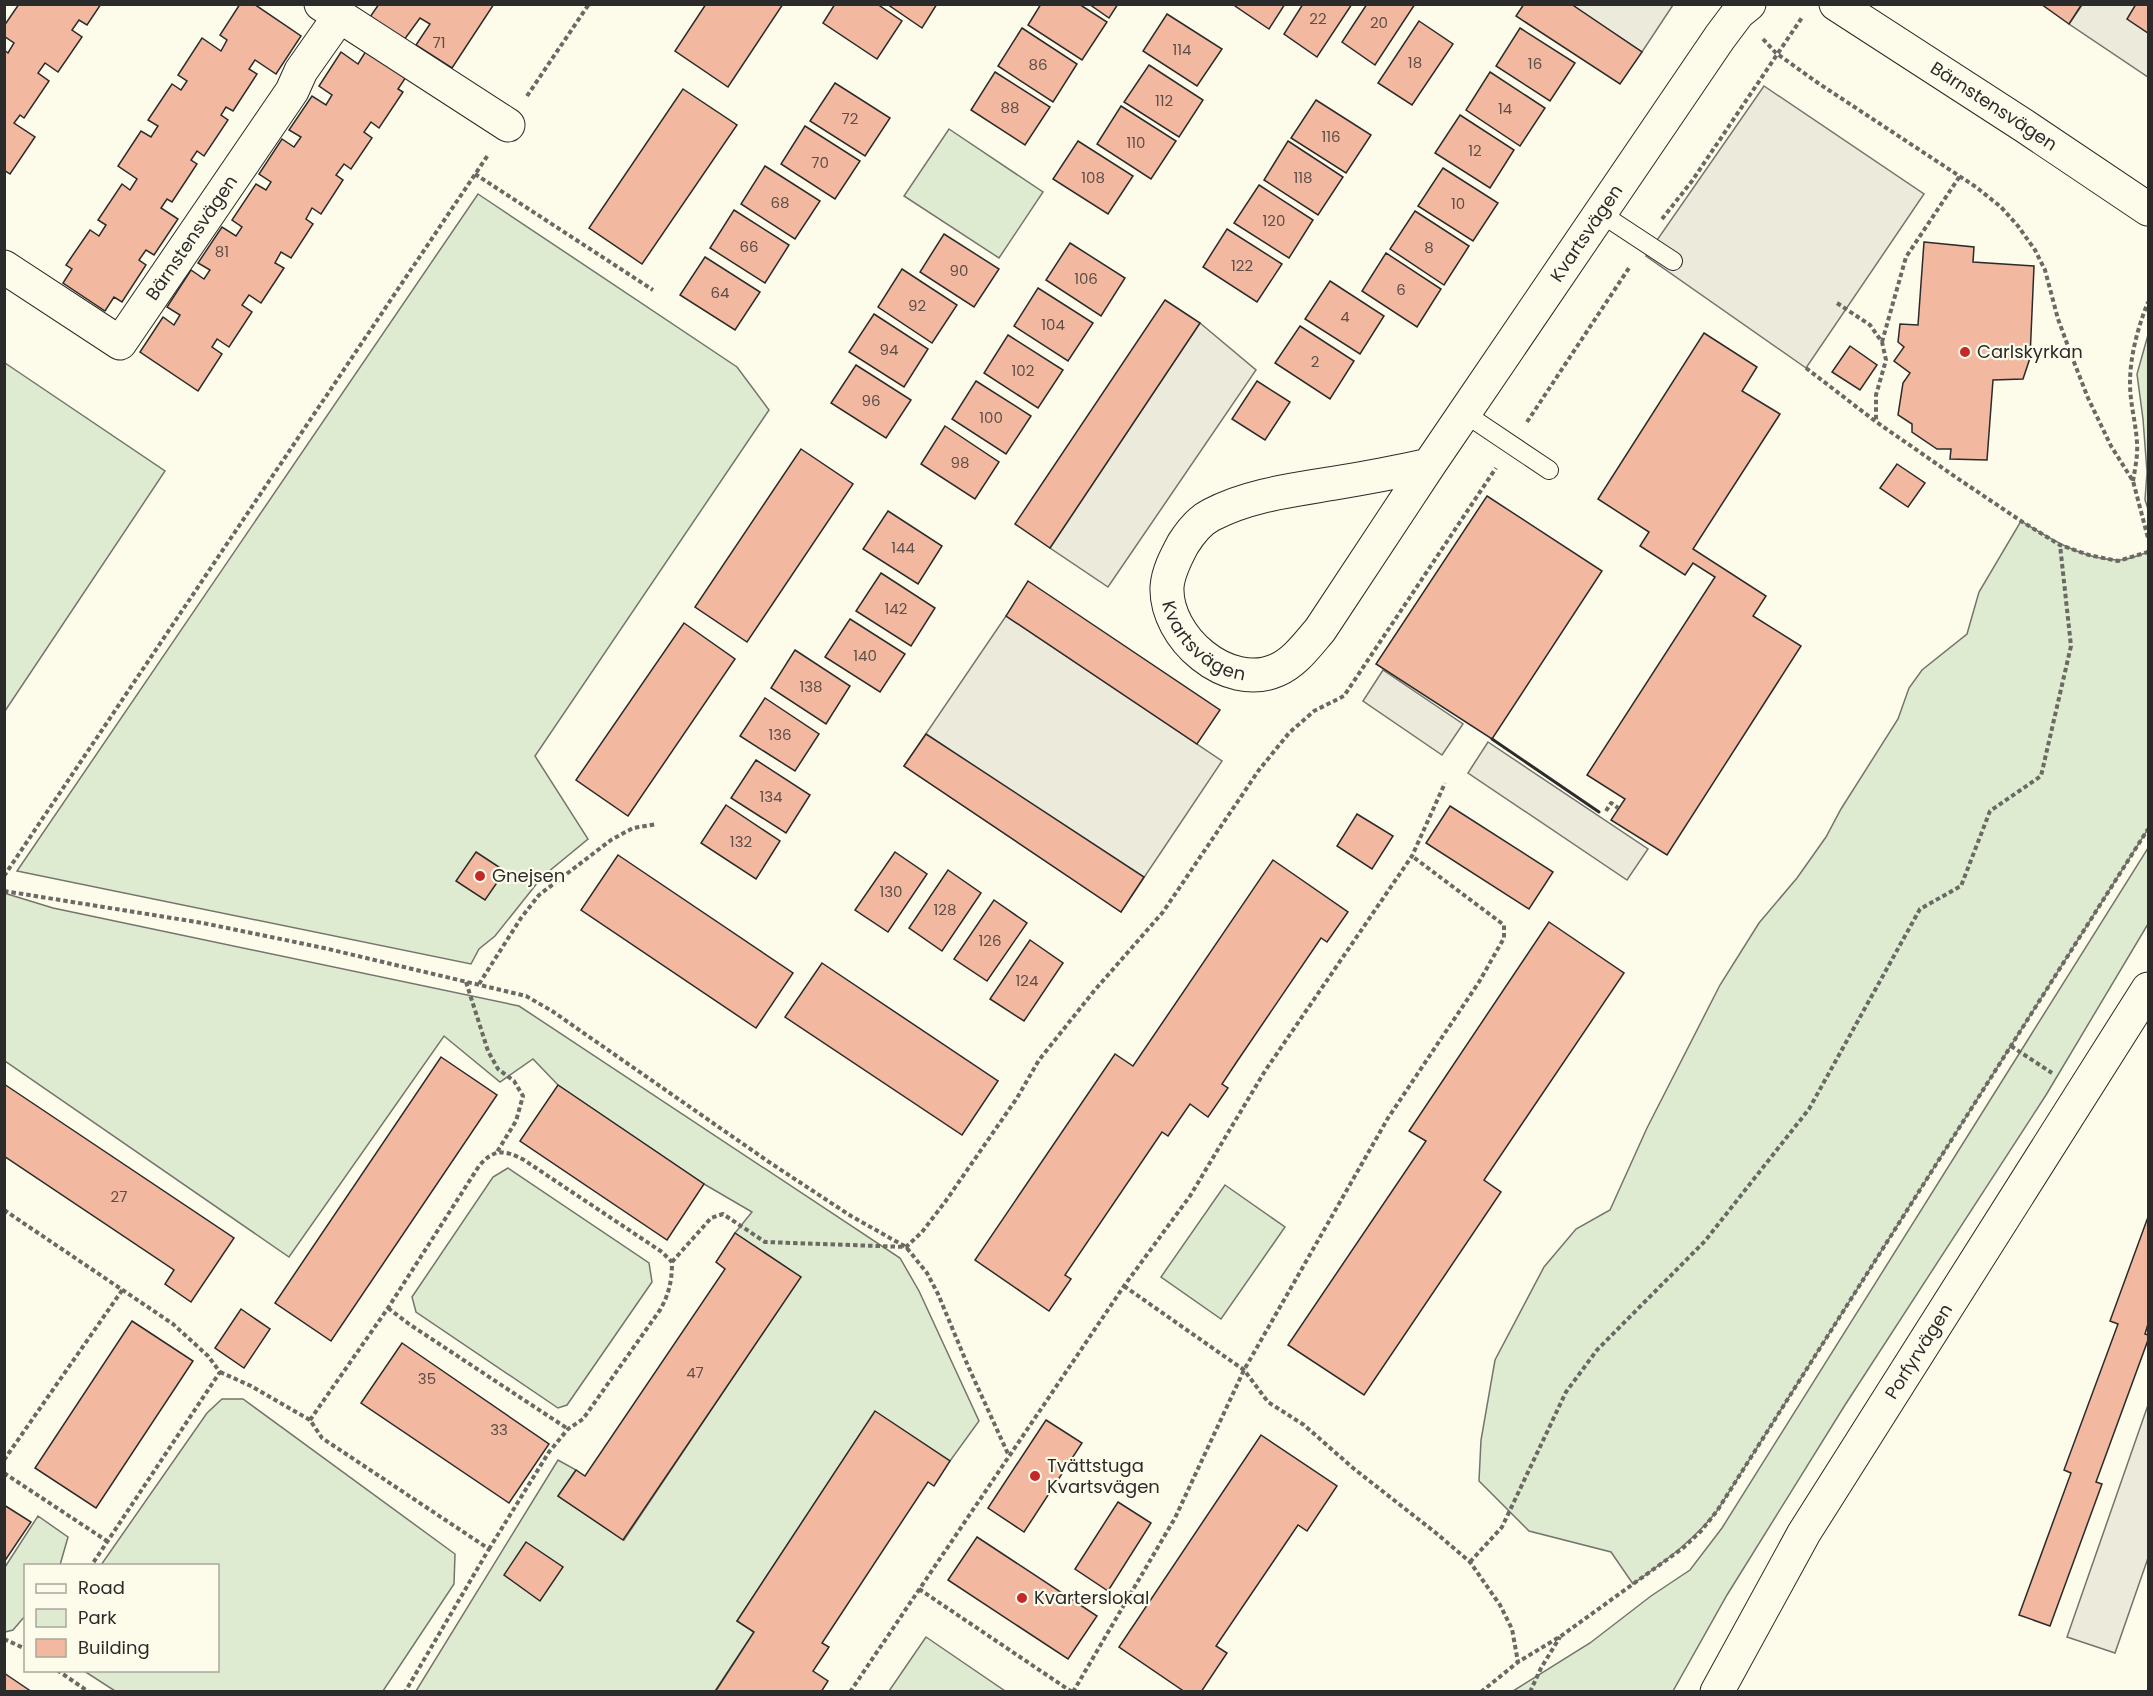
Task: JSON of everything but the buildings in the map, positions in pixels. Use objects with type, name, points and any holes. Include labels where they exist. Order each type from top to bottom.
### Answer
[{"type":"street","name":"Bärnstensvägen","points":[[1821,8],[2026,127],[2148,209]]},
{"type":"street","name":"Kvartsvägen","points":[[1429,465],[1260,497],[1210,516],[1198,525],[1175,558],[1167,586],[1169,606],[1174,621],[1183,636],[1204,656],[1228,671],[1251,676],[1275,671],[1299,654],[1320,630],[1600,213],[1743,9]]},
{"type":"street","name":"Bärnstensvägen","points":[[4,267],[120,343],[292,91],[330,11],[508,125]]},
{"type":"street","name":"Porfyrvägen","points":[[1717,1692],[1804,1533],[2083,1093],[2140,1024],[2148,989]]},
{"type":"lane","points":[[1600,213],[1673,261]]},
{"type":"lane","points":[[1464,413],[1549,470]]},
{"type":"path","points":[[4,876],[589,4]]},
{"type":"path","points":[[405,1692],[549,1452],[568,1429],[583,1419],[660,1310],[672,1279],[672,1262],[711,1218],[723,1214],[765,1242],[906,1247],[922,1232],[1017,1098],[1039,1060],[1163,912],[1259,770],[1289,732],[1314,711],[1344,696],[1645,244],[1692,181],[1776,53],[1821,8]]},
{"type":"path","points":[[1743,9],[1776,53],[1976,187],[2001,207],[2018,226],[2035,250],[2045,270],[2058,320],[2088,398],[2111,446],[2133,481],[2148,538]]},
{"type":"path","points":[[475,174],[653,290]]},
{"type":"path","points":[[1882,342],[1906,257],[1960,176]]},
{"type":"path","points":[[2133,481],[2138,444],[2130,383],[2135,346],[2148,302]]},
{"type":"path","points":[[1837,303],[1870,325],[1882,342],[1886,360],[1876,395],[1875,421]]},
{"type":"path","points":[[1806,368],[1875,421],[2021,521],[2060,544],[2089,555],[2118,561],[2148,552]]},
{"type":"path","points":[[1470,1562],[1502,1527],[1566,1392],[1598,1350],[1705,1241],[1809,1109],[1920,909],[1961,886],[1990,811],[2041,776],[2071,646],[2060,544]]},
{"type":"path","points":[[850,1692],[1124,1286],[1190,1196],[1265,1071],[1412,856],[1445,783]]},
{"type":"path","points":[[1606,811],[1611,803],[1618,808]]},
{"type":"path","points":[[479,984],[520,918],[539,895],[611,840],[633,828],[657,824]]},
{"type":"path","points":[[1481,1692],[1518,1662],[1561,1636],[1683,1548],[1717,1511],[2148,829]]},
{"type":"path","points":[[920,1589],[1073,1692],[1175,1518],[1244,1370],[1389,1118],[1479,982],[1504,939],[1504,924],[1412,856]]},
{"type":"path","points":[[4,891],[202,923],[324,948],[526,996],[552,1011],[769,1162],[851,1216],[906,1247],[927,1273],[938,1294],[1009,1456]]},
{"type":"path","points":[[466,982],[488,1051],[498,1069],[514,1081],[523,1096],[516,1121],[497,1152]]},
{"type":"path","points":[[2011,1046],[2083,1093]]},
{"type":"path","points":[[310,1420],[388,1308],[487,1156],[497,1152],[513,1154],[524,1160],[662,1252],[672,1262]]},
{"type":"path","points":[[4,1210],[173,1324],[208,1356],[220,1372],[251,1386],[310,1420],[322,1438],[489,1549]]},
{"type":"path","points":[[1124,1286],[1244,1370],[1268,1402],[1304,1425],[1353,1468],[1470,1562],[1500,1605],[1512,1629],[1518,1662]]},
{"type":"path","points":[[4,1460],[123,1289]]},
{"type":"path","points":[[388,1308],[408,1324],[568,1429]]},
{"type":"path","points":[[92,1564],[220,1372]]},
{"type":"path","points":[[4,1473],[107,1542]]},
{"type":"path","points":[[1530,1692],[1541,1668],[1561,1636]]},
{"type":"path","points":[[4,1639],[24,1648]]},
{"type":"path","points":[[58,1672],[88,1692]]},
{"type":"green space","points":[[949,129],[1043,192],[999,258],[904,196]]},
{"type":"green space","points":[[478,194],[737,367],[769,410],[535,756],[588,839],[542,877],[495,936],[479,949],[471,964],[17,871]]},
{"type":"green space","points":[[2148,335],[2148,509],[2145,500],[2147,472],[2143,419],[2137,374]]},
{"type":"green space","points":[[5,363],[165,471],[5,711]]},
{"type":"green space","points":[[2021,521],[2055,541],[2091,556],[2121,560],[2148,552],[2148,829],[1717,1511],[1688,1542],[1633,1584],[1611,1552],[1529,1531],[1479,1481],[1481,1440],[1495,1360],[1544,1267],[1576,1229],[1610,1210],[1647,1128],[1720,985],[1759,923],[1797,878],[1826,837],[1898,719],[1909,688],[1922,670],[1967,634],[1979,592]]},
{"type":"green space","points":[[2148,848],[2148,924],[2046,1095],[1845,1405],[1727,1595],[1673,1691],[1513,1691],[1590,1643],[1651,1596],[1690,1570],[1722,1528]]},
{"type":"green space","points":[[4,893],[53,908],[519,1006],[900,1258],[919,1291],[979,1421],[950,1461],[875,1412],[737,1621],[754,1632],[715,1691],[416,1691],[558,1460],[576,1470],[558,1496],[624,1540],[800,1277],[735,1233],[752,1212],[704,1184],[558,1085],[533,1059],[500,1082],[444,1036],[289,1257],[5,1061]]},
{"type":"green space","points":[[508,1168],[649,1263],[652,1282],[567,1405],[558,1408],[416,1312],[412,1297],[493,1177]]},
{"type":"green space","points":[[1225,1185],[1285,1227],[1221,1319],[1161,1277]]},
{"type":"green space","points":[[222,1399],[243,1399],[455,1554],[454,1584],[383,1691],[115,1691],[86,1672],[219,1672],[219,1564],[102,1564],[207,1413]]},
{"type":"green space","points":[[38,1516],[68,1537],[60,1564],[24,1564],[24,1617],[13,1630],[5,1632],[5,1567]]},
{"type":"green space","points":[[926,1637],[1005,1691],[889,1691]]},
{"type":"shaded area","points":[[1571,5],[1673,5],[1642,52]]},
{"type":"shaded area","points":[[2082,5],[2148,5],[2148,77],[2069,24]]},
{"type":"shaded area","points":[[1764,86],[1924,194],[1806,368],[1646,256]]},
{"type":"shaded area","points":[[1200,323],[1256,370],[1108,587],[1050,548]]},
{"type":"shaded area","points":[[1006,616],[1222,761],[1121,912],[904,766]]},
{"type":"shaded area","points":[[1383,670],[1463,724],[1442,755],[1363,701]]},
{"type":"shaded area","points":[[1488,742],[1648,849],[1627,880],[1468,773]]},
{"type":"shaded area","points":[[2148,1405],[2148,1558],[2115,1653],[2067,1637]]},
{"type":"wall","points":[[1492,739],[1599,812]]},
{"type":"place","name":"Carlskyrkan","points":[[1965,352]]},
{"type":"place","name":"Gnejsen","points":[[480,876]]},
{"type":"place","name":"Tvättstuga Kvartsvägen","points":[[1035,1476]]},
{"type":"place","name":"Kvarterslokal","points":[[1022,1598]]}]
